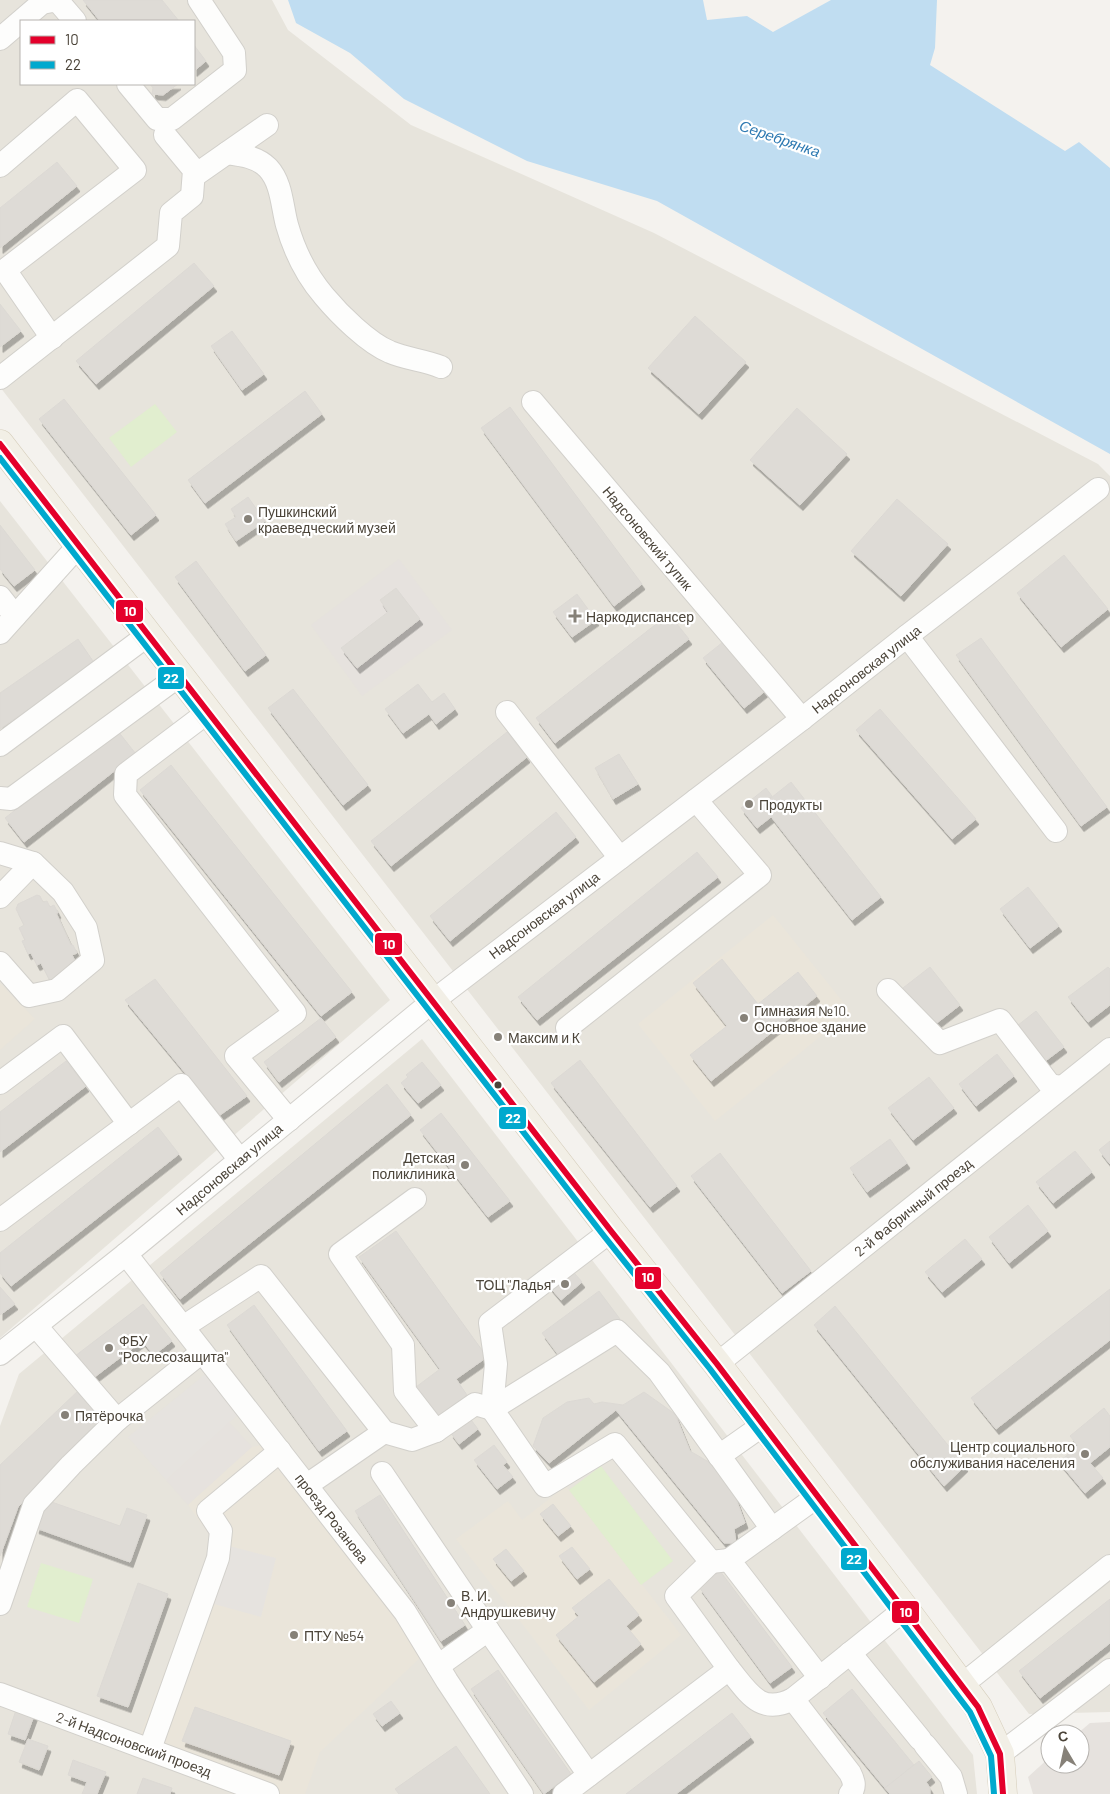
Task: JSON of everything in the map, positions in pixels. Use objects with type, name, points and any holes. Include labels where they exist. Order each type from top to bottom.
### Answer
[{"type":"main road","points":[[0,444],[611,1231],[717,1364],[978,1706],[1000,1754],[1003,1794]]},
{"type":"street","points":[[22,20],[42,3],[57,0],[74,20]]},
{"type":"street","points":[[129,85],[157,119],[172,119],[235,70],[234,53],[199,0]]},
{"type":"street","points":[[0,39],[20,22]]},
{"type":"street","points":[[0,166],[77,100],[134,170],[5,270],[52,338]]},
{"type":"street","points":[[194,176],[267,125]]},
{"type":"street","points":[[0,378],[168,246],[171,213],[192,196],[194,170],[164,135]]},
{"type":"street","points":[[227,153],[250,156],[268,167],[277,179],[288,227],[300,260],[324,295],[367,339],[390,352],[441,367]]},
{"type":"street","name":"Надсоновский тупик","points":[[533,402],[802,719]]},
{"type":"street","name":"Надсоновская улица","points":[[0,1354],[126,1254],[433,1001],[802,719],[1098,489]]},
{"type":"street","points":[[0,633],[79,546]]},
{"type":"street","points":[[0,597],[15,616]]},
{"type":"street","points":[[0,744],[148,635]]},
{"type":"street","points":[[907,636],[1056,831]]},
{"type":"street","points":[[0,798],[11,800],[180,675]]},
{"type":"street","points":[[208,712],[126,774],[125,795],[295,1014],[236,1056],[289,1120]]},
{"type":"street","points":[[507,712],[620,858]]},
{"type":"street","points":[[567,1028],[760,875],[696,800]]},
{"type":"street","points":[[0,853],[33,864],[63,892],[86,928],[93,960],[57,990],[29,996],[0,963]]},
{"type":"street","points":[[0,896],[33,864]]},
{"type":"street","points":[[888,990],[940,1043],[1000,1020],[1050,1085],[1062,1087]]},
{"type":"street","points":[[0,1083],[63,1036],[128,1124]]},
{"type":"street","name":"2-й Фабричный проезд","points":[[717,1364],[1110,1049]]},
{"type":"street","points":[[0,1220],[181,1084],[240,1160]]},
{"type":"street","points":[[415,1199],[340,1254],[404,1345],[405,1391],[436,1430]]},
{"type":"street","points":[[492,1410],[496,1364],[490,1323],[611,1231]]},
{"type":"street","name":"проезд Розанова","points":[[126,1254],[405,1612],[522,1794]]},
{"type":"street","points":[[183,1327],[261,1276],[384,1432],[412,1440],[436,1430],[475,1404],[492,1410],[545,1486],[615,1444],[720,1561],[820,1678]]},
{"type":"street","points":[[36,1326],[117,1420]]},
{"type":"street","points":[[492,1410],[617,1331],[659,1372],[772,1529]]},
{"type":"street","points":[[0,1604],[34,1505],[117,1420],[202,1352]]},
{"type":"street","points":[[719,1456],[763,1425]]},
{"type":"street","points":[[307,1485],[384,1432]]},
{"type":"street","points":[[150,1749],[218,1558],[221,1532],[208,1511],[280,1451]]},
{"type":"street","points":[[382,1473],[589,1775]]},
{"type":"street","points":[[818,1496],[772,1529],[720,1561],[676,1596],[729,1669],[753,1698],[763,1704],[773,1706],[783,1704],[793,1700],[905,1609]]},
{"type":"street","points":[[973,1676],[1110,1566]]},
{"type":"street","points":[[438,1666],[488,1630]]},
{"type":"street","points":[[850,1653],[951,1777],[956,1794]]},
{"type":"street","points":[[564,1794],[729,1669]]},
{"type":"street","points":[[1000,1754],[1110,1670]]},
{"type":"street","name":"2-й Надсоновский проезд","points":[[0,1694],[268,1794]]},
{"type":"street","points":[[793,1700],[850,1773],[854,1785],[850,1794]]},
{"type":"shaded area","points":[[0,0],[272,0],[288,30],[411,125],[654,233],[1098,464],[1110,476],[1110,1712],[1029,1714],[0,387]]},
{"type":"shaded area","points":[[0,501],[390,1000],[0,1338]]},
{"type":"shaded area","points":[[399,559],[452,630],[362,696],[311,625]]},
{"type":"shaded area","name":"Гимназия №10. Основное здание","points":[[773,915],[851,1012],[715,1121],[638,1024]]},
{"type":"shaded area","points":[[0,983],[35,1019],[0,1050]]},
{"type":"shaded area","points":[[422,1039],[973,1755],[977,1794],[0,1794],[0,1426],[19,1374]]},
{"type":"shaded area","points":[[208,1372],[242,1411],[166,1480],[128,1437]]},
{"type":"shaded area","points":[[229,1422],[252,1447],[188,1505],[166,1480]]},
{"type":"shaded area","name":"ПТУ №54","points":[[262,1445],[398,1614],[421,1657],[320,1752],[305,1794],[275,1794],[138,1741],[214,1541],[188,1505],[252,1447]]},
{"type":"shaded area","points":[[566,1486],[681,1635],[589,1710],[456,1539],[508,1501],[522,1520]]},
{"type":"shaded area","points":[[229,1546],[276,1558],[261,1617],[214,1604]]},
{"type":"shaded area","points":[[1110,1722],[1110,1794],[1033,1794],[1028,1777],[1040,1766],[1040,1774],[1090,1774],[1090,1723]]},
{"type":"green space","points":[[155,404],[177,432],[131,467],[109,438]]},
{"type":"green space","points":[[601,1466],[673,1561],[641,1585],[569,1490]]},
{"type":"green space","points":[[41,1563],[93,1579],[79,1623],[27,1607]]},
{"type":"water","name":"Серебрянка","points":[[288,0],[703,0],[707,20],[747,16],[773,32],[831,0],[937,0],[935,48],[930,65],[1065,151],[1079,142],[1110,168],[1110,454],[657,201],[527,161],[404,99],[350,53],[296,23]]},
{"type":"building","points":[[83,0],[162,0],[178,20],[99,20]]},
{"type":"building","points":[[195,46],[206,61],[195,70]]},
{"type":"building","points":[[151,85],[177,85],[163,95],[152,94],[153,88]]},
{"type":"building","points":[[57,162],[77,186],[0,248],[0,208]]},
{"type":"building","points":[[194,263],[214,286],[96,384],[76,361]]},
{"type":"building","points":[[0,304],[21,331],[0,347]]},
{"type":"building","points":[[695,316],[746,362],[699,414],[648,368]]},
{"type":"building","points":[[232,331],[264,374],[242,390],[211,346]]},
{"type":"building","points":[[305,391],[322,414],[205,503],[188,480]]},
{"type":"building","points":[[64,399],[156,515],[131,535],[39,419]]},
{"type":"building","points":[[510,407],[642,584],[614,606],[481,428]]},
{"type":"building","points":[[797,408],[847,454],[800,505],[750,460]]},
{"type":"building","name":"Пушкинский краеведческий музей","points":[[248,497],[265,521],[236,541],[225,524],[236,517],[231,509]]},
{"type":"building","points":[[897,499],[948,544],[901,596],[851,551]]},
{"type":"building","points":[[0,525],[35,570],[14,586],[0,569]]},
{"type":"building","points":[[1064,555],[1108,609],[1061,647],[1017,593]]},
{"type":"building","points":[[196,561],[266,655],[245,671],[175,577]]},
{"type":"building","points":[[396,588],[420,619],[357,668],[341,648],[388,612],[380,600]]},
{"type":"building","name":"Наркодиспансер","points":[[577,594],[596,620],[572,637],[553,612]]},
{"type":"building","points":[[669,614],[689,639],[555,743],[536,718]]},
{"type":"building","points":[[728,638],[769,688],[744,708],[703,658]]},
{"type":"building","points":[[981,638],[1107,807],[1081,826],[956,655]]},
{"type":"building","points":[[78,639],[95,664],[0,729],[0,693]]},
{"type":"building","points":[[418,684],[432,702],[444,693],[455,709],[436,724],[429,714],[403,733],[385,709]]},
{"type":"building","points":[[293,689],[368,785],[343,805],[268,708]]},
{"type":"building","points":[[880,709],[976,819],[952,839],[856,730]]},
{"type":"building","points":[[117,730],[136,754],[24,842],[5,818]]},
{"type":"building","points":[[507,732],[527,757],[391,866],[371,841]]},
{"type":"building","points":[[619,754],[638,784],[613,799],[595,768]]},
{"type":"building","points":[[171,765],[352,992],[321,1016],[140,790]]},
{"type":"building","points":[[791,782],[881,897],[852,920],[762,805]]},
{"type":"building","points":[[766,788],[772,796],[762,805],[771,817],[757,828],[741,808]]},
{"type":"building","points":[[556,812],[576,837],[450,941],[430,916]]},
{"type":"building","points":[[697,852],[718,877],[537,1020],[518,997]]},
{"type":"building","points":[[1028,887],[1059,926],[1030,948],[1000,909]]},
{"type":"building","points":[[37,895],[40,896],[43,902],[47,901],[50,907],[54,905],[71,945],[73,945],[77,953],[72,955],[75,961],[71,963],[74,970],[54,981],[49,979],[41,963],[37,965],[31,953],[28,954],[22,941],[25,940],[19,928],[24,925],[16,909],[18,904]]},
{"type":"building","points":[[722,959],[758,1004],[798,972],[817,996],[711,1081],[690,1055],[727,1026],[693,983]]},
{"type":"building","points":[[930,967],[960,1005],[929,1029],[899,991]]},
{"type":"building","points":[[1108,967],[1110,969],[1110,1005],[1088,1022],[1068,997]]},
{"type":"building","points":[[155,979],[247,1096],[220,1115],[125,1000]]},
{"type":"building","points":[[1036,1011],[1064,1047],[1040,1065],[1013,1029]]},
{"type":"building","points":[[321,1018],[336,1037],[279,1082],[264,1062]]},
{"type":"building","points":[[997,1054],[1014,1076],[976,1106],[959,1084]]},
{"type":"building","points":[[580,1060],[677,1186],[650,1207],[551,1083]]},
{"type":"building","points":[[66,1061],[86,1086],[0,1152],[0,1112]]},
{"type":"building","points":[[422,1062],[441,1085],[418,1103],[401,1083],[408,1077],[406,1075]]},
{"type":"building","points":[[929,1077],[954,1108],[913,1140],[888,1108]]},
{"type":"building","points":[[387,1084],[411,1115],[180,1299],[160,1273]]},
{"type":"building","name":"Детская поликлиника","points":[[441,1113],[510,1201],[488,1217],[420,1130]]},
{"type":"building","points":[[158,1127],[179,1154],[11,1286],[0,1273],[0,1253]]},
{"type":"building","points":[[890,1139],[907,1163],[867,1192],[850,1168]]},
{"type":"building","points":[[1110,1141],[1110,1164],[1099,1150]]},
{"type":"building","points":[[1075,1151],[1092,1172],[1053,1203],[1036,1182]]},
{"type":"building","points":[[720,1153],[811,1271],[782,1293],[691,1176]]},
{"type":"building","points":[[1028,1205],[1048,1231],[1009,1263],[989,1237]]},
{"type":"building","points":[[396,1231],[487,1357],[456,1379],[467,1395],[437,1417],[416,1387],[440,1369],[359,1257]]},
{"type":"building","points":[[965,1239],[982,1259],[942,1292],[925,1272]]},
{"type":"building","name":"ТОЦ \"Ладья\"","points":[[570,1268],[582,1282],[561,1300],[549,1286]]},
{"type":"building","points":[[0,1287],[15,1304],[0,1315]]},
{"type":"building","points":[[1110,1289],[1110,1340],[996,1429],[971,1398]]},
{"type":"building","points":[[599,1291],[620,1319],[563,1361],[542,1333]]},
{"type":"building","name":"ФБУ \"Рослесозащита\"","points":[[143,1304],[172,1341],[154,1355],[142,1341],[92,1379],[75,1356]]},
{"type":"building","points":[[254,1305],[347,1431],[319,1451],[227,1325]]},
{"type":"building","points":[[835,1306],[965,1466],[944,1486],[814,1325]]},
{"type":"building","points":[[80,1389],[107,1415],[18,1507],[0,1556],[0,1465]]},
{"type":"building","points":[[644,1392],[675,1414],[690,1451],[726,1472],[745,1523],[734,1529],[736,1543],[724,1543],[616,1410],[549,1463],[533,1446],[543,1418],[567,1402],[589,1398],[594,1404],[602,1402],[623,1405]]},
{"type":"building","name":"Центр социального обслуживания населения","points":[[1104,1408],[1110,1416],[1110,1447],[1090,1463],[1103,1478],[1085,1493],[1059,1462],[1078,1446],[1070,1436]]},
{"type":"building","points":[[469,1417],[478,1429],[459,1444],[450,1432]]},
{"type":"building","points":[[494,1445],[507,1462],[503,1465],[513,1477],[497,1489],[474,1460]]},
{"type":"building","points":[[380,1495],[465,1625],[441,1641],[355,1511]]},
{"type":"building","points":[[46,1500],[120,1526],[127,1508],[147,1515],[130,1562],[36,1528]]},
{"type":"building","points":[[553,1504],[571,1526],[558,1536],[540,1514]]},
{"type":"building","points":[[572,1547],[590,1569],[577,1579],[559,1556]]},
{"type":"building","points":[[506,1549],[524,1571],[511,1581],[493,1559]]},
{"type":"building","points":[[720,1571],[792,1667],[770,1683],[699,1587]]},
{"type":"building","points":[[609,1579],[639,1615],[626,1626],[641,1644],[594,1682],[556,1635],[579,1616],[572,1608]]},
{"type":"building","points":[[138,1583],[168,1594],[128,1707],[97,1696]]},
{"type":"building","points":[[1110,1599],[1110,1643],[1040,1698],[1019,1671]]},
{"type":"building","points":[[498,1670],[571,1774],[544,1794],[471,1689]]},
{"type":"building","points":[[852,1689],[914,1765],[885,1788],[823,1713]]},
{"type":"building","points":[[391,1701],[400,1713],[382,1726],[373,1714]]},
{"type":"building","points":[[17,1707],[35,1713],[25,1740],[8,1734]]},
{"type":"building","points":[[195,1707],[291,1741],[279,1775],[182,1741]]},
{"type":"building","points":[[732,1713],[751,1737],[676,1794],[626,1794]]},
{"type":"building","points":[[28,1739],[48,1746],[39,1770],[19,1762]]},
{"type":"building","points":[[456,1746],[490,1794],[399,1794],[395,1789]]},
{"type":"building","points":[[73,1760],[106,1772],[97,1794],[82,1794],[87,1782],[68,1775]]},
{"type":"building","points":[[919,1761],[932,1777],[926,1782],[930,1788],[930,1794],[890,1794],[885,1788]]},
{"type":"building","points":[[143,1778],[172,1788],[170,1794],[137,1794]]},
{"type":"transit line","name":"10","points":[[0,444],[611,1231],[717,1364],[978,1707],[1000,1754],[1003,1794]]},
{"type":"transit line","name":"22","points":[[0,458],[604,1236],[710,1369],[970,1712],[991,1756],[994,1794]]},
{"type":"place","name":"Пушкинский краеведческий музей","points":[[248,519]]},
{"type":"place","name":"Наркодиспансер","points":[[575,616]]},
{"type":"place","name":"Продукты","points":[[749,804]]},
{"type":"place","name":"Гимназия №10. Основное здание","points":[[744,1018]]},
{"type":"place","name":"Максим и К","points":[[498,1037]]},
{"type":"place","name":"Детская поликлиника","points":[[465,1165]]},
{"type":"place","name":"ТОЦ \"Ладья\"","points":[[565,1284]]},
{"type":"place","name":"ФБУ \"Рослесозащита\"","points":[[109,1348]]},
{"type":"place","name":"Пятёрочка","points":[[65,1415]]},
{"type":"place","name":"Центр социального обслуживания населения","points":[[1085,1454]]},
{"type":"place","name":"В. И. Андрушкевичу","points":[[451,1603]]},
{"type":"place","name":"ПТУ №54","points":[[294,1635]]}]
